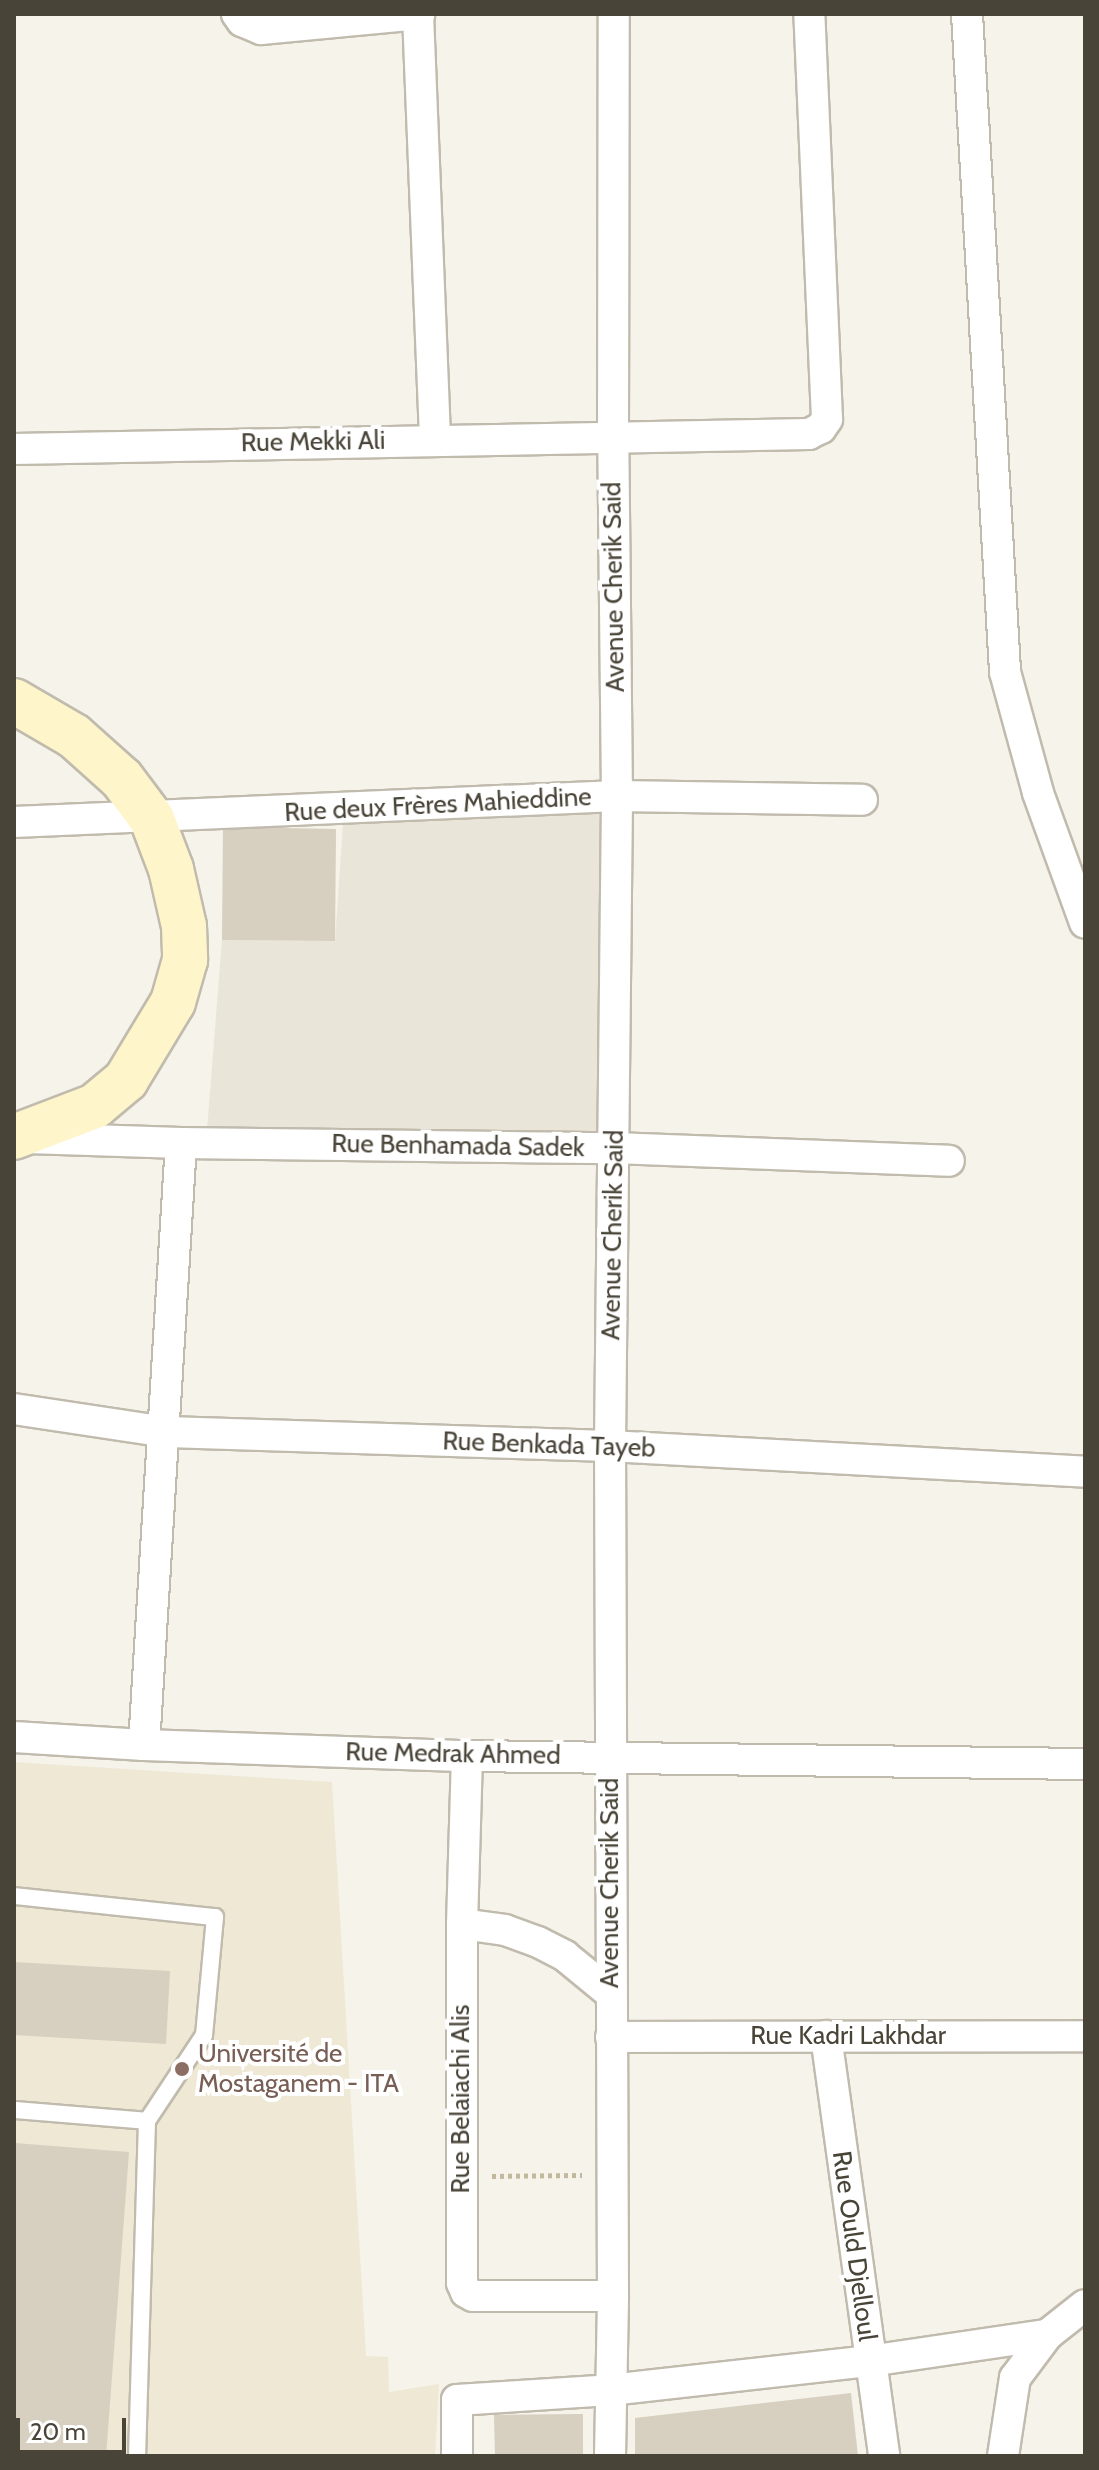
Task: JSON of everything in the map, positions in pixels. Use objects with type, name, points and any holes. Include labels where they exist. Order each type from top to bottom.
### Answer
[{"type":"main road","points":[[14,701],[74,736],[122,779],[152,819],[171,869],[184,926],[185,960],[173,1002],[126,1080],[95,1106],[14,1137]]},
{"type":"street","points":[[237,14],[242,21],[261,29],[419,14],[435,439]]},
{"type":"street","name":"Avenue Cherik Said","points":[[610,2456],[613,2296],[609,1992],[610,1446],[617,796],[613,436],[614,14]]},
{"type":"street","name":"Rue Mekki Ali","points":[[14,449],[809,434],[821,428],[827,419],[809,14]]},
{"type":"street","points":[[967,14],[1005,672],[1038,793],[1085,923]]},
{"type":"street","name":"Rue deux Frères Mahieddine","points":[[14,822],[152,819],[617,796],[862,800]]},
{"type":"street","name":"Rue Benhamada Sadek","points":[[14,1137],[181,1143],[614,1148],[949,1161]]},
{"type":"street","points":[[144,1745],[166,1432],[181,1143]]},
{"type":"street","name":"Rue Benkada Tayeb","points":[[14,1409],[166,1432],[610,1446],[1085,1472]]},
{"type":"street","name":"Rue Medrak Ahmed","points":[[14,1737],[144,1745],[467,1756],[1085,1764]]},
{"type":"street","name":"Rue Belaiachi Alis","points":[[467,1756],[460,2176],[466,2292],[473,2296],[613,2296]]},
{"type":"street","points":[[462,1924],[505,1930],[538,1942],[565,1956],[609,1992]]},
{"type":"street","name":"Rue Ould Djelloul","points":[[826,2036],[884,2456]]},
{"type":"street","name":"Rue Kadri Lakhdar","points":[[611,2037],[1085,2036]]},
{"type":"street","points":[[1003,2456],[1015,2378],[1047,2335],[1085,2305]]},
{"type":"street","points":[[457,2456],[457,2400],[610,2390],[870,2361],[1047,2335]]},
{"type":"lane","points":[[14,1896],[215,1917],[204,2035],[147,2121],[137,2456]]},
{"type":"lane","points":[[14,2110],[147,2121]]},
{"type":"path","points":[[460,2176],[611,2175]]},
{"type":"shaded area","points":[[617,796],[614,1148],[206,1143],[222,940],[335,941],[344,809]]},
{"type":"shaded area","name":"Université de Mostaganem - ITA","points":[[14,1762],[332,1782],[366,2356],[388,2357],[389,2392],[439,2384],[435,2456],[14,2456]]},
{"type":"building","points":[[223,827],[336,829],[335,941],[222,940]]},
{"type":"building","points":[[14,1962],[170,1971],[166,2044],[14,2035]]},
{"type":"building","points":[[15,2143],[129,2152],[106,2456],[14,2456]]},
{"type":"building","points":[[851,2393],[858,2456],[635,2456],[635,2418]]},
{"type":"building","points":[[583,2414],[583,2456],[495,2456],[494,2415]]},
{"type":"place","name":"Université de Mostaganem - ITA","points":[[182,2069]]}]
